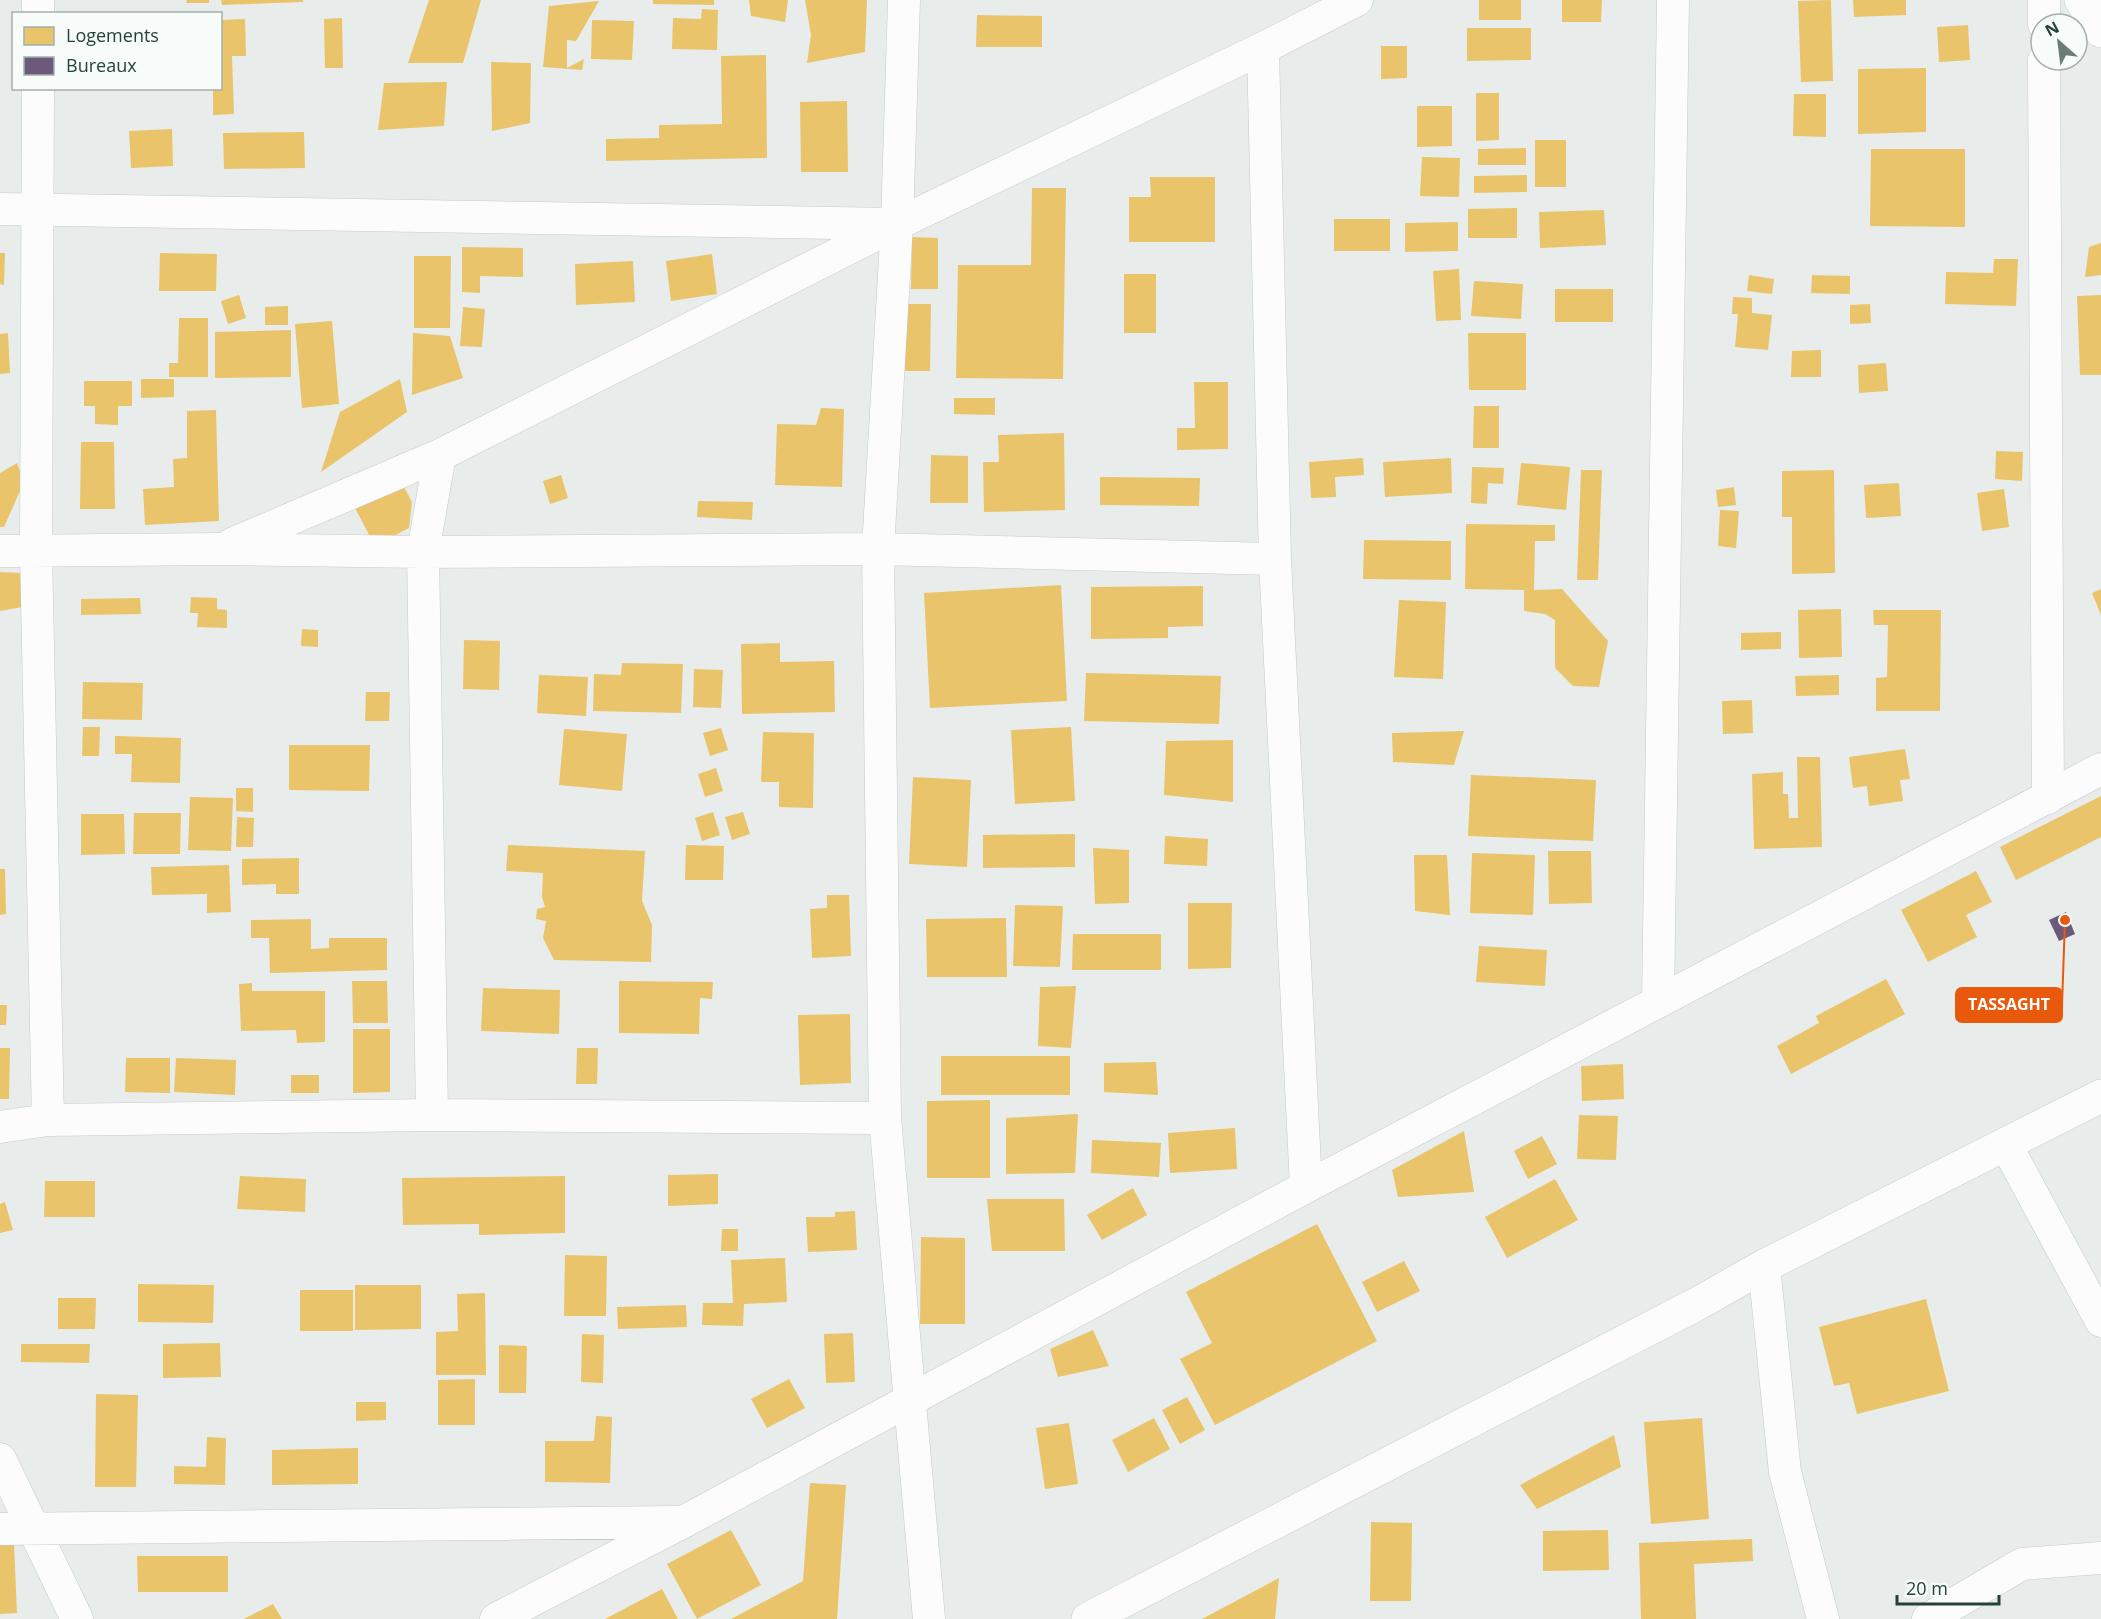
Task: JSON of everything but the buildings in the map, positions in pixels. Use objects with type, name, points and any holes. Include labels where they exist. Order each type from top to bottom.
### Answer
[{"type":"street","points":[[904,0],[897,224],[878,549],[885,1118],[929,1619]]},
{"type":"street","points":[[220,549],[440,455],[897,224],[1263,48],[1357,0]]},
{"type":"street","points":[[1658,1002],[1673,0]]},
{"type":"street","points":[[2080,0],[2101,31]]},
{"type":"street","points":[[1263,48],[1275,559],[1306,1187]]},
{"type":"street","points":[[2044,72],[2048,798]]},
{"type":"street","points":[[38,90],[36,551],[48,1120]]},
{"type":"street","points":[[0,209],[897,224]]},
{"type":"street","points":[[432,1115],[423,552],[440,455]]},
{"type":"street","points":[[0,552],[220,549],[423,552],[878,549],[1275,559]]},
{"type":"street","points":[[496,1619],[685,1521],[1306,1187],[2101,770]]},
{"type":"street","points":[[1088,1619],[1687,1310],[1764,1266],[2101,1096]]},
{"type":"street","points":[[0,1127],[48,1120],[432,1115],[885,1118]]},
{"type":"street","points":[[2006,1145],[2101,1322]]},
{"type":"street","points":[[1764,1266],[1785,1472],[1823,1619]]},
{"type":"street","points":[[0,1459],[77,1619]]},
{"type":"street","points":[[0,1529],[685,1521]]},
{"type":"street","points":[[1928,1619],[2022,1564],[2101,1557]]},
{"type":"place","name":"TASSAGHT","points":[[2065,920]]}]
